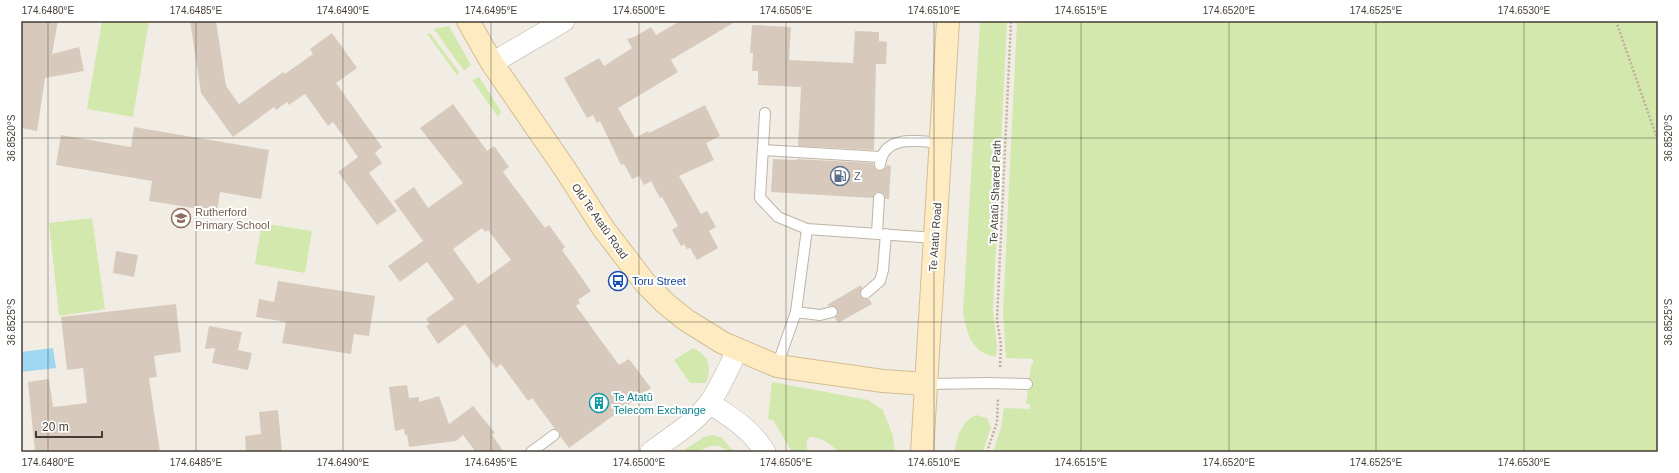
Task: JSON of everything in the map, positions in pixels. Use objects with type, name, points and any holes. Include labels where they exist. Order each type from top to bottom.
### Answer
[{"type":"street","name":"Old Te Atatū Road","points":[[468,21],[492,63],[565,169],[591,211],[646,284],[665,303],[686,320],[737,350],[777,366],[883,381],[926,384]]},
{"type":"street","points":[[492,63],[564,21]]},
{"type":"street","name":"Te Atatū Road","points":[[922,452],[948,21]]},
{"type":"street","points":[[651,452],[688,424],[709,403],[719,388],[737,350]]},
{"type":"street","points":[[709,403],[738,422],[759,442],[765,452]]},
{"type":"lane","points":[[765,113],[760,198],[778,217],[807,229],[935,238]]},
{"type":"lane","points":[[762,150],[881,161],[887,148],[900,143],[908,141],[941,143]]},
{"type":"lane","points":[[866,293],[880,281],[883,270],[879,198]]},
{"type":"lane","points":[[777,366],[796,312],[807,229]]},
{"type":"lane","points":[[796,312],[820,315],[832,312]]},
{"type":"lane","points":[[926,384],[1027,384]]},
{"type":"lane","points":[[531,452],[554,435]]},
{"type":"path","name":"Te Atatū Shared Path","points":[[1000,363],[1001,345],[997,320],[1011,21]]},
{"type":"path","points":[[1616,21],[1658,141]]},
{"type":"path","points":[[987,452],[997,422],[998,402]]},
{"type":"green space","points":[[102,21],[149,21],[133,117],[87,109]]},
{"type":"green space","points":[[980,21],[1007,21],[993,309],[997,346],[996,357],[981,351],[972,342],[963,313]]},
{"type":"green space","points":[[1017,21],[1658,21],[1658,452],[993,452],[1001,427],[1004,408],[1030,409],[1030,404],[1026,404],[1031,365],[1033,364],[1033,359],[1006,358],[1003,310]]},
{"type":"green space","points":[[449,26],[471,65],[464,71],[434,29]]},
{"type":"green space","points":[[430,33],[459,72],[457,75],[427,34]]},
{"type":"green space","points":[[479,77],[501,111],[498,117],[472,80]]},
{"type":"green space","points":[[92,218],[105,309],[59,316],[49,223]]},
{"type":"green space","points":[[262,223],[312,231],[305,273],[255,264]]},
{"type":"green space","points":[[693,348],[703,354],[708,362],[709,372],[706,383],[690,383],[674,360]]},
{"type":"green space","points":[[772,382],[868,400],[883,410],[893,436],[895,452],[838,452],[823,440],[812,437],[808,439],[808,452],[792,452],[773,420],[768,419]]},
{"type":"green space","points":[[976,415],[987,418],[991,427],[983,452],[955,452],[958,436],[963,426],[967,421]]},
{"type":"green space","points":[[713,435],[722,438],[734,452],[719,446],[713,446],[698,452],[681,452],[704,437]]},
{"type":"water","points":[[53,348],[56,368],[21,372],[21,352]]},
{"type":"building","points":[[21,21],[58,21],[52,54],[79,47],[84,71],[45,78],[37,131],[21,128]]},
{"type":"building","points":[[190,21],[216,21],[226,86],[239,104],[283,72],[285,74],[313,54],[310,49],[332,33],[357,68],[336,83],[382,147],[375,153],[382,163],[369,173],[397,211],[377,225],[338,172],[358,157],[333,122],[328,126],[305,94],[289,105],[287,102],[276,110],[274,107],[233,137],[201,93]]},
{"type":"building","points":[[680,21],[733,23],[671,60],[678,72],[618,108],[635,138],[648,131],[649,133],[705,105],[720,136],[706,143],[714,160],[679,176],[701,214],[707,211],[716,227],[709,231],[718,248],[697,260],[690,248],[687,249],[684,244],[681,246],[672,230],[678,226],[662,197],[660,198],[651,181],[644,185],[639,176],[632,179],[624,164],[621,165],[600,121],[597,123],[593,115],[587,118],[564,78],[599,58],[604,66],[632,48],[627,39],[634,37],[651,27],[656,35]]},
{"type":"building","points":[[752,25],[791,27],[789,60],[853,63],[855,31],[879,32],[879,41],[887,42],[886,64],[876,64],[874,150],[798,146],[801,87],[758,85],[758,71],[752,71],[753,53],[750,53]]},
{"type":"building","points":[[453,104],[487,151],[494,146],[509,167],[503,172],[545,228],[549,225],[565,247],[562,250],[591,291],[578,300],[580,303],[576,306],[619,365],[629,359],[651,388],[569,448],[560,436],[559,431],[555,429],[532,398],[528,401],[501,364],[496,368],[465,324],[438,344],[426,326],[430,324],[426,319],[454,299],[427,262],[400,282],[388,266],[423,241],[394,201],[414,187],[428,208],[463,183],[420,128]],"holes":[[[482,228],[485,232],[488,230],[511,260],[478,284],[453,249]]]},
{"type":"building","points":[[134,127],[269,150],[261,199],[220,192],[217,212],[149,201],[152,181],[56,165],[61,135],[131,147]]},
{"type":"building","points":[[773,159],[873,163],[875,169],[879,171],[884,170],[887,165],[891,166],[889,199],[885,199],[885,195],[880,192],[876,192],[873,198],[771,192]]},
{"type":"building","points":[[116,251],[138,255],[134,277],[113,273]]},
{"type":"building","points":[[278,281],[375,296],[369,336],[354,334],[351,354],[282,343],[286,322],[256,317],[259,299],[274,302]]},
{"type":"building","points":[[861,285],[861,297],[864,299],[869,299],[872,304],[838,323],[835,318],[838,313],[837,308],[827,305]]},
{"type":"building","points":[[176,304],[181,352],[154,356],[157,377],[149,378],[160,452],[35,452],[28,382],[49,379],[53,407],[87,403],[83,368],[67,370],[61,317]]},
{"type":"building","points":[[209,326],[242,332],[238,350],[252,353],[248,370],[212,363],[215,348],[205,349]]},
{"type":"building","points":[[407,385],[409,398],[419,397],[419,402],[439,396],[449,424],[473,406],[495,433],[492,435],[504,452],[476,452],[463,435],[456,441],[409,447],[407,435],[405,435],[404,429],[395,431],[389,387]]},
{"type":"building","points":[[278,410],[282,452],[246,452],[245,436],[261,434],[259,412]]},
{"type":"place","name":"Z","points":[[840,176]]},
{"type":"place","name":"Rutherford Primary School","points":[[181,218]]},
{"type":"place","name":"Toru Street","points":[[618,281]]},
{"type":"place","name":"Te Atatū Telecom Exchange","points":[[599,403]]}]
